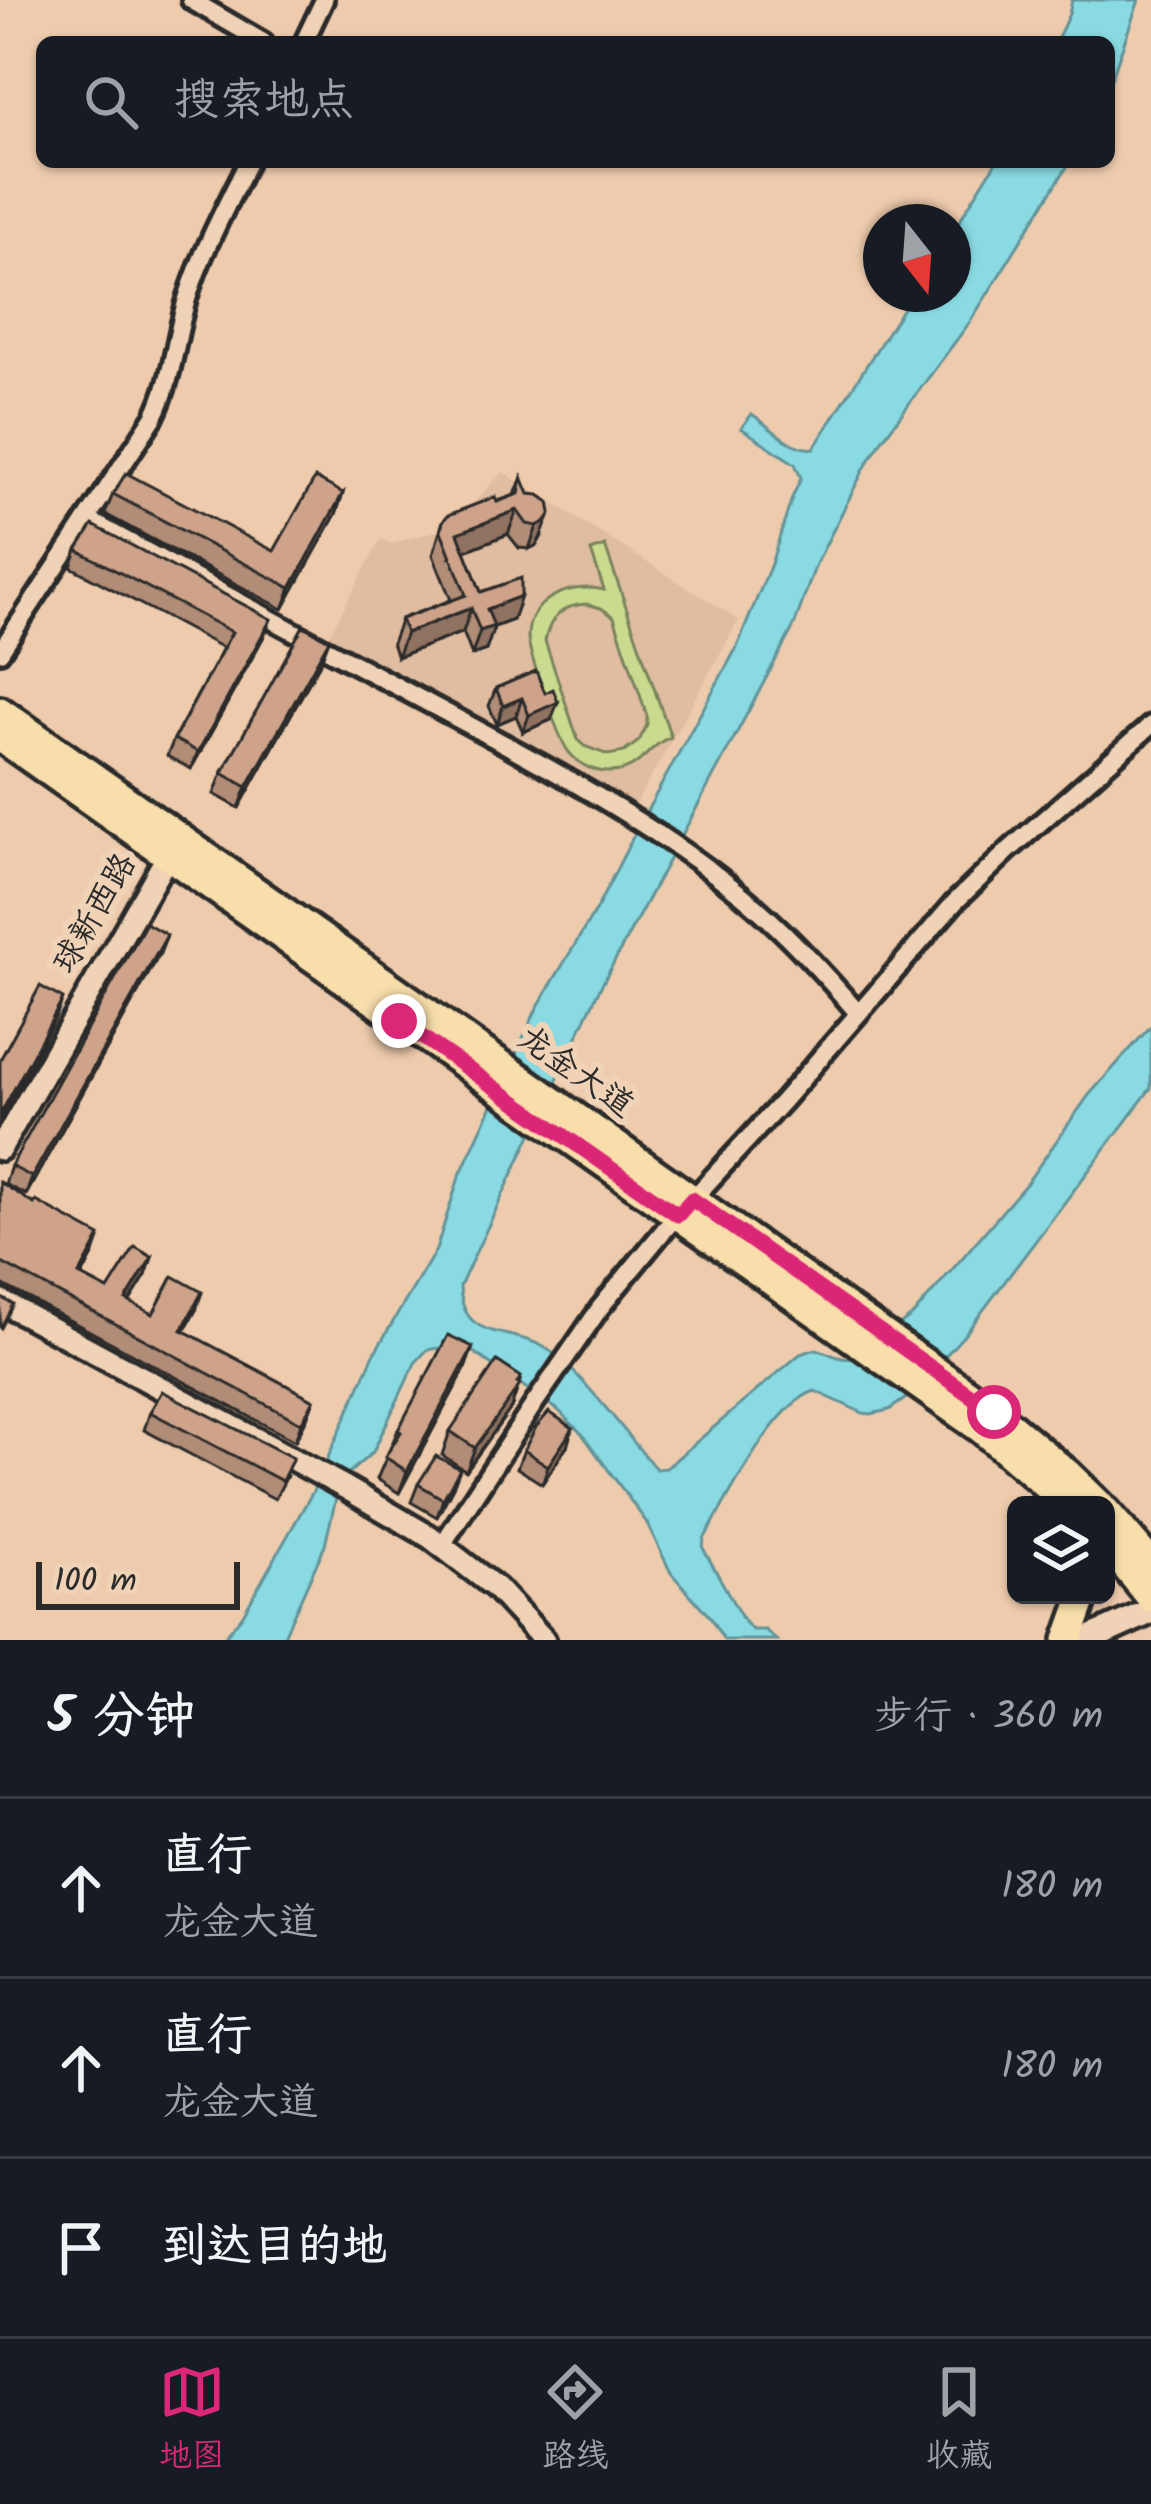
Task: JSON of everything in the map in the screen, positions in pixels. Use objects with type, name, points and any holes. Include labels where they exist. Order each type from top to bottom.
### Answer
[{"type":"main road","name":"龙金大道","points":[[0,711],[173,847],[462,1052],[936,1384],[1031,1442],[1084,1496]]},
{"type":"main road","name":"龙金大道","points":[[0,737],[173,847]]},
{"type":"main road","name":"龙金大道","points":[[936,1384],[1059,1496]]},
{"type":"main road","points":[[1115,1521],[1151,1529]]},
{"type":"main road","name":"龙金大道","points":[[1115,1528],[1151,1563]]},
{"type":"main road","name":"龙金大道","points":[[1115,1535],[1151,1598]]},
{"type":"main road","points":[[1068,1640],[1081,1604]]},
{"type":"main road","points":[[1088,1640],[1151,1611]]},
{"type":"street","points":[[191,0],[252,36]]},
{"type":"street","points":[[307,36],[324,0]]},
{"type":"street","points":[[0,652],[162,401],[194,279],[245,168]]},
{"type":"street","points":[[87,519],[634,819],[713,873],[770,920],[858,1013]]},
{"type":"street","points":[[442,1545],[600,1308],[685,1207],[981,876],[1151,725]]},
{"type":"street","name":"球新西路","points":[[0,1149],[173,847]]},
{"type":"street","points":[[0,1301],[442,1545],[496,1588],[544,1640]]},
{"type":"shaded area","points":[[503,472],[739,620],[634,807],[327,639],[381,539],[391,544],[450,527]]},
{"type":"green space","points":[[605,546],[671,737],[619,771],[591,769],[568,751],[528,637],[535,612],[554,596],[579,588],[604,590],[591,551]],"holes":[[[586,604],[614,617],[647,716],[639,741],[624,752],[608,755],[578,740],[545,641],[554,619],[564,610]]]},
{"type":"water","points":[[1072,0],[1139,0],[1115,68],[1115,36],[1059,36]]},
{"type":"water","points":[[992,168],[1066,168],[970,322],[864,469],[816,564],[794,626],[598,992],[460,1286],[469,1316],[489,1330],[529,1340],[555,1355],[656,1469],[666,1468],[800,1354],[816,1349],[841,1358],[857,1357],[913,1315],[1026,1184],[1089,1095],[1151,1026],[1151,1088],[966,1333],[909,1396],[889,1410],[871,1414],[815,1391],[783,1414],[752,1455],[703,1548],[743,1620],[752,1630],[765,1630],[776,1640],[724,1640],[671,1573],[647,1523],[583,1435],[558,1410],[466,1347],[458,1352],[427,1350],[415,1363],[373,1452],[350,1472],[336,1498],[325,1545],[282,1640],[222,1640],[242,1616],[312,1493],[375,1352],[436,1250],[459,1177],[537,1008],[598,906],[737,647],[801,478],[795,464],[741,428],[752,414],[790,442],[814,448],[901,312],[971,312],[970,204]]},
{"type":"building","points":[[126,473],[274,551],[315,478],[343,493],[291,588],[113,494]]},
{"type":"building","points":[[522,477],[529,494],[549,502],[551,513],[546,521],[527,524],[517,510],[458,533],[481,592],[521,578],[521,596],[487,609],[494,626],[480,631],[471,608],[406,633],[401,619],[466,595],[441,531],[443,521],[495,497],[497,502],[519,494]]},
{"type":"building","points":[[93,525],[271,619],[198,752],[174,739],[232,632],[77,550]]},
{"type":"building","points":[[303,626],[329,640],[247,787],[222,773]]},
{"type":"building","points":[[536,671],[545,693],[553,689],[558,702],[529,715],[522,698],[503,706],[496,688]]},
{"type":"building","points":[[146,923],[167,935],[32,1177],[11,1166]]},
{"type":"building","points":[[40,986],[63,999],[0,1115],[0,1060]]},
{"type":"building","points":[[0,1182],[100,1236],[79,1275],[108,1290],[135,1247],[152,1257],[126,1300],[153,1314],[173,1276],[202,1292],[182,1330],[314,1400],[301,1423],[0,1262]]},
{"type":"building","points":[[0,1297],[13,1304],[1,1328],[0,1327]]},
{"type":"building","points":[[448,1335],[473,1347],[407,1471],[385,1457]]},
{"type":"building","points":[[497,1361],[521,1377],[520,1385],[475,1448],[450,1431]]},
{"type":"building","points":[[162,1391],[293,1458],[282,1481],[150,1412]]},
{"type":"building","points":[[549,1412],[573,1428],[548,1466],[524,1450]]},
{"type":"building","points":[[436,1456],[460,1469],[443,1499],[418,1484]]},
{"type":"route","points":[[399,1021],[678,1215],[692,1199],[994,1412]]}]
